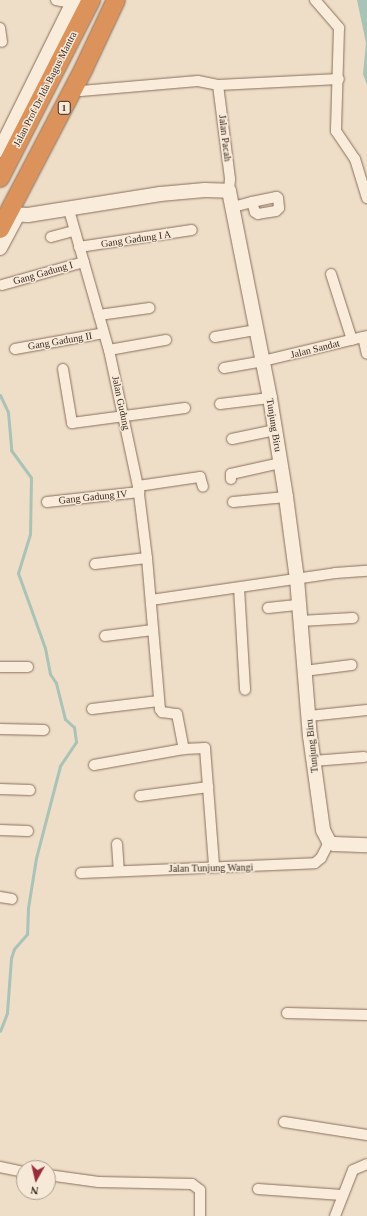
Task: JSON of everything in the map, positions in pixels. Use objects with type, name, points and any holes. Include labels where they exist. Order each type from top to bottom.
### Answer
[{"type":"highway","name":"Jalan Prof Dr Ida Bagus Mantra","points":[[0,178],[91,0]]},
{"type":"highway","name":"1","points":[[0,229],[13,215],[116,0]]},
{"type":"street","points":[[0,150],[73,2],[56,0]]},
{"type":"street","points":[[0,248],[13,215],[81,91],[126,0]]},
{"type":"street","points":[[315,0],[339,28],[339,79],[336,131],[355,159],[367,198]]},
{"type":"street","points":[[0,28],[2,42]]},
{"type":"street","points":[[81,91],[198,81],[218,85],[339,79]]},
{"type":"street","name":"Jalan Pacah","points":[[218,85],[230,179],[229,191]]},
{"type":"street","points":[[13,215],[69,210],[160,194],[205,190],[229,191]]},
{"type":"street","name":"Tunjung Biru","points":[[229,191],[270,398],[286,497],[297,579],[313,761],[323,830],[329,842]]},
{"type":"street","points":[[233,207],[252,202]]},
{"type":"street","name":"Jalan Gudung","points":[[69,210],[109,350],[139,489],[154,630],[159,701]]},
{"type":"street","name":"Gang Gadung I A","points":[[79,247],[192,230]]},
{"type":"street","points":[[51,237],[74,231]]},
{"type":"street","name":"Gang Gadung I","points":[[2,285],[84,262]]},
{"type":"street","points":[[331,274],[352,340]]},
{"type":"street","points":[[99,315],[150,308]]},
{"type":"street","points":[[215,336],[256,330]]},
{"type":"street","name":"Gang Gadung II","points":[[16,349],[104,333]]},
{"type":"street","points":[[365,336],[367,354]]},
{"type":"street","name":"Jalan Sandat","points":[[224,368],[263,361],[365,336]]},
{"type":"street","points":[[109,350],[166,340]]},
{"type":"street","points":[[63,369],[72,423],[185,408]]},
{"type":"street","points":[[220,404],[270,398]]},
{"type":"street","points":[[232,439],[275,430]]},
{"type":"street","points":[[230,479],[231,474],[280,463]]},
{"type":"street","name":"Gang Gadung IV","points":[[47,502],[139,489],[200,477],[203,487]]},
{"type":"street","points":[[233,502],[286,497]]},
{"type":"street","points":[[95,564],[147,558]]},
{"type":"street","points":[[151,600],[297,579],[367,571]]},
{"type":"street","points":[[239,588],[245,690]]},
{"type":"street","points":[[268,608],[299,605]]},
{"type":"street","points":[[300,621],[353,618]]},
{"type":"street","points":[[105,636],[154,630]]},
{"type":"street","points":[[304,671],[352,665]]},
{"type":"street","points":[[0,667],[28,667]]},
{"type":"street","points":[[92,709],[159,701],[162,712],[177,714],[184,749]]},
{"type":"street","points":[[309,716],[367,710]]},
{"type":"street","points":[[0,729],[44,730]]},
{"type":"street","points":[[94,765],[184,749],[205,748],[214,866]]},
{"type":"street","points":[[313,761],[364,756]]},
{"type":"street","points":[[140,796],[208,787]]},
{"type":"street","points":[[0,789],[30,790]]},
{"type":"street","points":[[0,830],[28,831]]},
{"type":"street","points":[[329,842],[339,846],[367,845]]},
{"type":"street","name":"Jalan Tunjung Wangi","points":[[81,873],[214,866],[315,863],[321,858],[329,842]]},
{"type":"street","points":[[117,844],[119,871]]},
{"type":"street","points":[[0,897],[12,899]]},
{"type":"street","points":[[286,1014],[367,1015]]},
{"type":"street","points":[[284,1122],[367,1135]]},
{"type":"street","points":[[335,1216],[342,1195],[355,1167],[367,1164]]},
{"type":"street","points":[[0,1167],[16,1170]]},
{"type":"street","points":[[56,1176],[99,1182],[192,1184],[200,1190],[200,1216]]},
{"type":"street","points":[[258,1189],[342,1195]]},
{"type":"shaded area","points":[[357,0],[367,0],[367,85],[363,74],[366,43]]},
{"type":"waterway","points":[[0,395],[8,412],[11,450],[31,478],[30,534],[18,573],[45,648],[50,674],[56,683],[65,719],[74,727],[76,742],[60,766],[36,858],[28,908],[27,934],[14,949],[11,958],[7,1013],[0,1031]]}]
